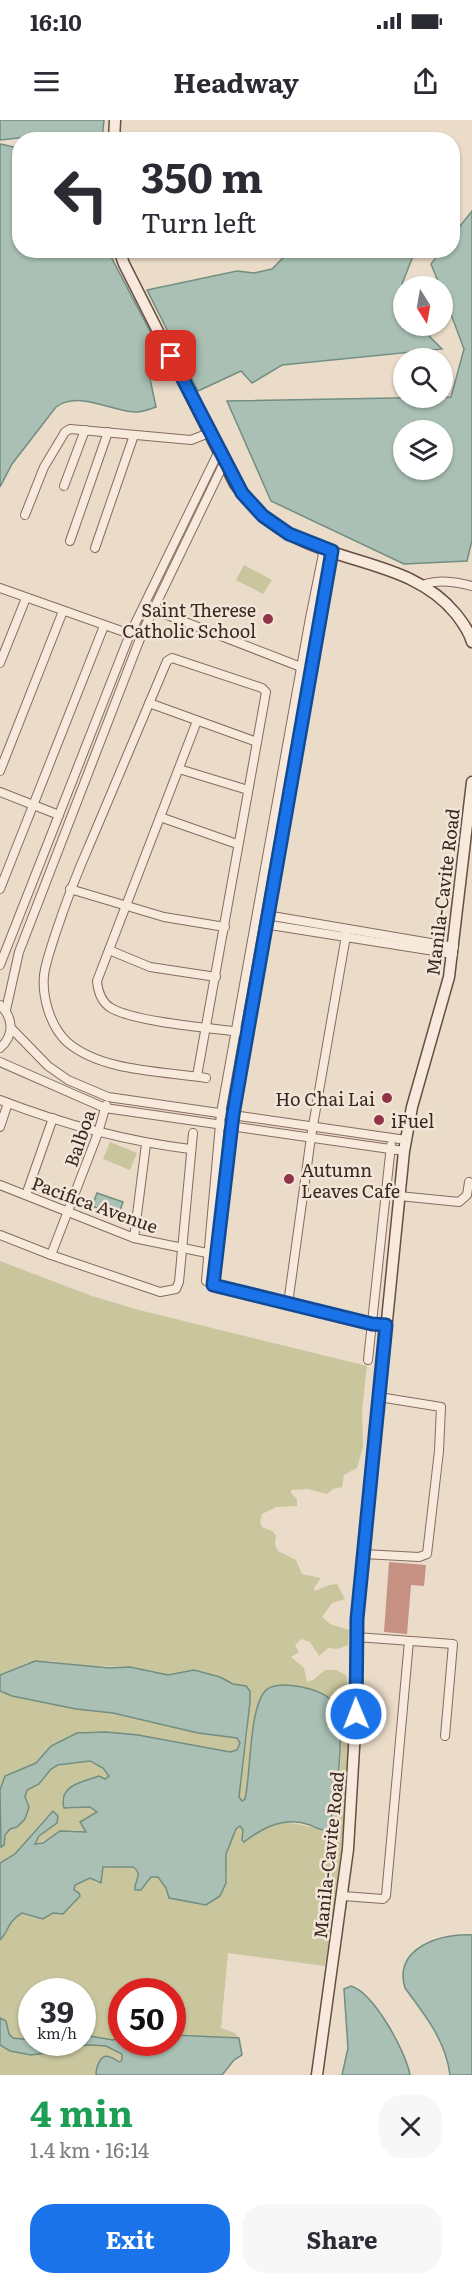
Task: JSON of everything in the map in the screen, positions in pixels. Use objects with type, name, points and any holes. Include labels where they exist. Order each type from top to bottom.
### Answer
[{"type":"main road","points":[[122,258],[224,463],[242,493],[263,516],[289,534],[328,550],[396,572],[423,585],[452,610],[470,634],[472,642]]},
{"type":"main road","name":"Manila-Cavite Road","points":[[317,2075],[343,1896],[353,1781],[356,1637],[405,1145],[412,1107],[449,977],[472,782]]},
{"type":"street","points":[[25,515],[44,467],[65,432],[71,429],[191,440],[209,433]]},
{"type":"street","points":[[64,486],[85,430]]},
{"type":"street","points":[[70,541],[108,432]]},
{"type":"street","points":[[95,548],[134,435]]},
{"type":"street","points":[[0,965],[130,634],[219,451]]},
{"type":"street","points":[[224,463],[143,631],[45,880],[19,952],[3,1007],[11,1028],[48,1066],[68,1080],[108,1097],[392,1138],[405,1145]]},
{"type":"street","points":[[328,550],[301,667],[259,913],[221,1113],[212,1254],[213,1285],[372,1324],[386,1325]]},
{"type":"street","points":[[212,1254],[231,1126],[269,915],[328,550]]},
{"type":"street","points":[[423,585],[433,581],[458,582],[472,586]]},
{"type":"street","points":[[0,588],[130,634]]},
{"type":"street","points":[[0,663],[26,598]]},
{"type":"street","points":[[144,605],[310,670]]},
{"type":"street","points":[[0,771],[63,611]]},
{"type":"street","points":[[0,889],[104,626]]},
{"type":"street","points":[[197,1076],[225,927],[237,844],[266,696],[262,687],[172,658],[167,661],[70,889],[44,976],[48,1009],[56,1026],[65,1040],[94,1059],[206,1078]]},
{"type":"street","points":[[149,703],[257,742]]},
{"type":"street","points":[[197,721],[97,981],[99,996],[111,1008],[131,1015],[247,1033]]},
{"type":"street","points":[[179,769],[248,790]]},
{"type":"street","points":[[0,792],[58,815]]},
{"type":"street","points":[[160,817],[237,844]]},
{"type":"street","points":[[36,877],[45,880]]},
{"type":"street","points":[[70,889],[164,917],[225,927]]},
{"type":"street","points":[[259,913],[346,934]]},
{"type":"street","points":[[257,922],[453,951]]},
{"type":"street","points":[[288,1304],[311,1137],[346,934]]},
{"type":"street","points":[[109,950],[150,967],[216,977]]},
{"type":"street","points":[[0,1048],[9,1037],[11,1028]]},
{"type":"street","points":[[0,1062],[105,1108],[391,1149],[405,1145]]},
{"type":"street","name":"Balboa","points":[[51,1256],[98,1133],[108,1097]]},
{"type":"street","points":[[0,1127],[4,1101],[98,1133],[146,1144],[190,1149]]},
{"type":"street","points":[[26,1195],[53,1118]]},
{"type":"street","points":[[0,1235],[51,1256],[160,1292],[176,1289],[179,1282],[193,1133]]},
{"type":"street","points":[[368,1360],[392,1138]]},
{"type":"street","points":[[134,1238],[146,1144]]},
{"type":"street","points":[[399,1196],[459,1202],[467,1195],[469,1182]]},
{"type":"street","name":"Pacifica Avenue","points":[[0,1185],[134,1238],[212,1254]]},
{"type":"street","points":[[363,1554],[419,1557],[427,1554],[438,1463],[441,1407],[379,1397]]},
{"type":"street","points":[[356,1637],[454,1645],[445,1736]]},
{"type":"street","points":[[343,1896],[382,1899],[386,1896],[409,1641]]},
{"type":"shaded area","points":[[0,120],[104,120],[103,132],[12,132],[12,139],[0,140]]},
{"type":"shaded area","points":[[0,144],[12,147],[12,258],[112,258],[163,356],[149,374],[156,407],[137,412],[85,401],[65,402],[56,407],[12,464],[0,487]]},
{"type":"shaded area","points":[[472,211],[472,540],[467,561],[404,564],[271,501],[227,401],[393,398],[393,408],[453,408],[453,390],[464,349],[453,320],[453,276],[436,276],[431,264],[436,258],[460,258],[460,226]]},
{"type":"shaded area","points":[[283,258],[412,258],[405,276],[393,276],[393,336],[429,336],[441,348],[393,348],[393,354],[282,365],[252,383],[241,371],[198,391],[147,290],[237,271],[254,273],[272,269]]},
{"type":"shaded area","points":[[244,565],[272,580],[263,594],[236,580]]},
{"type":"shaded area","points":[[110,1142],[137,1153],[130,1170],[103,1159]]},
{"type":"shaded area","points":[[97,1193],[123,1202],[118,1216],[92,1206]]},
{"type":"shaded area","points":[[0,1261],[92,1296],[139,1310],[367,1366],[362,1411],[363,1447],[357,1468],[344,1475],[342,1487],[333,1489],[327,1494],[308,1489],[291,1490],[297,1499],[297,1506],[276,1507],[262,1514],[260,1521],[262,1527],[276,1535],[275,1545],[278,1551],[296,1560],[302,1574],[321,1578],[314,1588],[315,1591],[337,1584],[345,1599],[332,1603],[322,1617],[330,1624],[349,1630],[348,1645],[337,1649],[328,1648],[319,1656],[310,1642],[301,1639],[295,1645],[299,1652],[291,1657],[304,1668],[307,1682],[325,1670],[336,1670],[346,1675],[349,1748],[341,1857],[325,1966],[228,1953],[221,2028],[235,2033],[239,2038],[186,2036],[186,1978],[108,1978],[108,2039],[96,2038],[96,1978],[18,1978],[18,2039],[13,2038],[9,2034],[7,2023],[0,2018],[0,1940],[7,1925],[16,1916],[25,1914],[43,1919],[53,1913],[67,1910],[80,1895],[74,1891],[75,1885],[90,1878],[97,1883],[102,1875],[102,1869],[112,1866],[133,1867],[147,1885],[151,1877],[158,1877],[178,1900],[185,1899],[206,1905],[217,1898],[227,1878],[226,1854],[236,1829],[240,1826],[243,1830],[242,1840],[281,1823],[328,1829],[338,1788],[341,1744],[338,1717],[327,1696],[301,1687],[258,1704],[245,1799],[242,1802],[239,1797],[248,1730],[246,1686],[233,1684],[220,1677],[194,1670],[168,1675],[130,1667],[82,1666],[50,1661],[27,1663],[0,1675]]},
{"type":"shaded area","points":[[35,1661],[109,1668],[130,1667],[168,1675],[194,1670],[220,1677],[233,1684],[246,1686],[250,1691],[250,1702],[239,1797],[242,1801],[245,1799],[247,1788],[253,1726],[260,1700],[265,1691],[268,1688],[288,1685],[321,1693],[333,1702],[340,1727],[337,1784],[328,1829],[283,1822],[259,1832],[244,1842],[242,1840],[243,1830],[240,1826],[236,1829],[226,1854],[226,1883],[220,1896],[206,1905],[169,1898],[166,1888],[158,1877],[151,1877],[141,1890],[135,1890],[138,1873],[133,1867],[103,1867],[101,1883],[90,1878],[75,1885],[74,1890],[80,1896],[63,1914],[53,1913],[43,1919],[22,1913],[13,1920],[0,1940],[0,1863],[15,1854],[53,1811],[58,1816],[57,1823],[39,1836],[35,1844],[43,1843],[60,1831],[86,1832],[80,1822],[97,1812],[90,1807],[64,1808],[65,1794],[68,1789],[79,1783],[99,1776],[105,1779],[109,1776],[103,1768],[90,1761],[58,1765],[51,1769],[39,1784],[27,1790],[25,1797],[29,1807],[25,1819],[17,1827],[10,1829],[1,1847],[0,1790],[5,1776],[36,1763],[51,1746],[77,1733],[106,1732],[138,1735],[230,1752],[237,1750],[240,1743],[237,1738],[198,1733],[113,1713],[76,1709],[12,1696],[0,1691],[0,1675]]},
{"type":"shaded area","points":[[0,1691],[12,1696],[76,1709],[113,1713],[198,1733],[237,1738],[240,1743],[237,1750],[230,1752],[138,1735],[106,1732],[77,1733],[51,1746],[36,1763],[5,1776],[0,1790]]},
{"type":"shaded area","points":[[86,1761],[103,1768],[109,1776],[105,1779],[98,1776],[77,1784],[68,1790],[62,1800],[69,1809],[90,1807],[97,1812],[80,1824],[86,1832],[74,1830],[35,1844],[42,1833],[47,1816],[15,1854],[0,1863],[0,1846],[5,1841],[5,1836],[10,1829],[25,1819],[29,1807],[25,1797],[27,1790],[39,1784],[51,1769],[68,1763],[76,1764]]},
{"type":"shaded area","points":[[472,1935],[472,2075],[450,2075],[439,2040],[427,2018],[405,1988],[403,1974],[406,1963],[422,1946],[447,1937]]},
{"type":"shaded area","points":[[351,1986],[369,2000],[388,2024],[410,2075],[342,2075],[348,2048],[344,1989]]},
{"type":"shaded area","points":[[0,2018],[6,2021],[9,2034],[18,2039],[18,2053],[0,2045]]},
{"type":"shaded area","points":[[186,2036],[239,2038],[242,2055],[234,2060],[222,2075],[96,2075],[98,2065],[104,2057],[111,2057],[120,2062],[122,2056],[186,2056]]},
{"type":"shaded area","points":[[96,2037],[108,2039],[108,2047],[96,2045]]},
{"type":"shaded area","points":[[0,2045],[18,2053],[18,2056],[96,2056],[96,2045],[108,2047],[108,2056],[122,2056],[122,2060],[114,2061],[95,2073],[96,2075],[0,2075]]},
{"type":"building","points":[[389,1562],[426,1565],[424,1586],[411,1585],[407,1634],[384,1632]]},
{"type":"building","points":[[371,1702],[383,1703],[382,1717],[370,1716]]},
{"type":"place","name":"Saint Therese Catholic School","points":[[268,619]]},
{"type":"place","name":"Ho Chai Lai","points":[[387,1098]]},
{"type":"place","name":"iFuel","points":[[379,1120]]},
{"type":"place","name":"Autumn Leaves Cafe","points":[[289,1179]]},
{"type":"route","points":[[171,356],[242,493],[263,516],[289,534],[332,551],[233,1115],[213,1285],[372,1324],[386,1325],[357,1619],[356,1714]]}]
